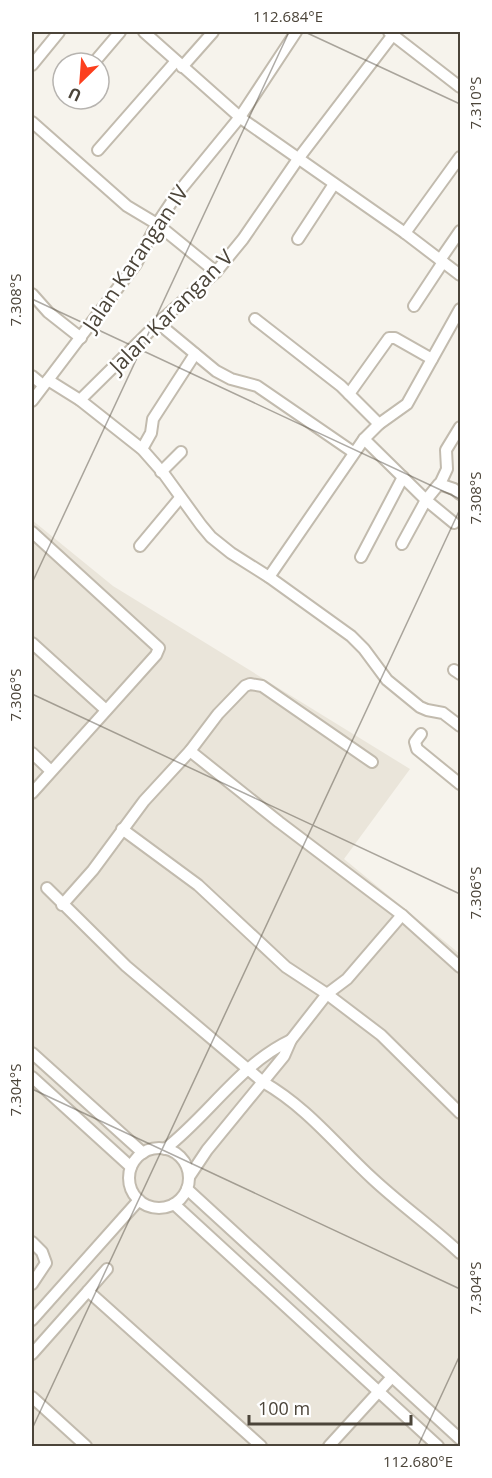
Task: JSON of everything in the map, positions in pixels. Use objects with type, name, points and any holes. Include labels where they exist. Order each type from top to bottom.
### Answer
[{"type":"street","points":[[32,65],[59,32]]},
{"type":"street","points":[[104,51],[120,32]]},
{"type":"street","points":[[144,32],[240,117],[460,274]]},
{"type":"street","points":[[98,150],[179,64],[213,32]]},
{"type":"street","name":"Jalan Karangan IV","points":[[32,401],[136,264],[157,224],[177,194],[240,117],[296,32]]},
{"type":"street","points":[[392,33],[460,87]]},
{"type":"street","name":"Jalan Karangan V","points":[[80,400],[158,323],[216,272],[392,33]]},
{"type":"street","points":[[32,122],[127,206],[157,224],[216,272]]},
{"type":"street","points":[[405,233],[460,157]]},
{"type":"street","points":[[298,239],[334,184]]},
{"type":"street","points":[[414,306],[460,231]]},
{"type":"street","points":[[32,294],[48,312],[81,338]]},
{"type":"street","points":[[269,577],[353,452],[380,424],[407,404],[460,309]]},
{"type":"street","points":[[255,319],[321,369],[380,424]]},
{"type":"street","points":[[158,323],[216,371],[231,379],[257,386],[353,452]]},
{"type":"street","points":[[349,394],[388,338],[396,338],[432,359]]},
{"type":"street","points":[[142,449],[151,434],[153,418],[195,354]]},
{"type":"street","points":[[32,376],[80,400],[142,449],[212,537],[231,553],[269,577],[357,642],[387,680],[420,707],[443,713],[460,726]]},
{"type":"street","points":[[402,544],[426,500],[435,486],[440,484],[447,469],[446,450],[460,427]]},
{"type":"street","points":[[364,439],[426,500],[454,523]]},
{"type":"street","points":[[161,472],[181,452]]},
{"type":"street","points":[[361,557],[403,477]]},
{"type":"street","points":[[440,484],[460,494]]},
{"type":"street","points":[[140,546],[180,498]]},
{"type":"street","points":[[32,532],[159,648],[156,655],[32,792]]},
{"type":"street","points":[[32,643],[105,710]]},
{"type":"street","points":[[62,904],[93,870],[144,801],[190,751],[239,689],[250,684],[262,686],[372,762]]},
{"type":"street","points":[[421,734],[415,742],[417,749],[457,782]]},
{"type":"street","points":[[190,751],[402,915],[460,967]]},
{"type":"street","points":[[32,753],[51,771]]},
{"type":"street","points":[[122,829],[198,885],[286,967],[327,994],[381,1035],[460,1113]]},
{"type":"street","points":[[47,888],[126,966],[263,1082],[285,1095],[316,1120],[345,1153],[374,1180],[459,1249]]},
{"type":"street","points":[[189,1177],[207,1150],[284,1056],[291,1040],[327,994],[347,979],[402,915]]},
{"type":"street","points":[[165,1149],[186,1132],[248,1068],[276,1047],[291,1040]]},
{"type":"street","points":[[32,1053],[143,1153]]},
{"type":"street","points":[[32,1077],[131,1167]]},
{"type":"street","points":[[154,1149],[165,1149],[177,1154],[186,1165],[189,1177],[187,1190],[174,1204],[163,1208],[150,1206],[139,1200],[132,1190],[129,1179],[131,1167],[143,1153],[154,1149]]},
{"type":"street","points":[[187,1190],[460,1439]]},
{"type":"street","points":[[32,1320],[139,1200]]},
{"type":"street","points":[[174,1204],[438,1446]]},
{"type":"street","points":[[32,1242],[42,1252],[46,1263],[32,1284]]},
{"type":"street","points":[[32,1354],[107,1269]]},
{"type":"street","points":[[88,1291],[261,1446]]},
{"type":"street","points":[[329,1446],[392,1377]]},
{"type":"street","points":[[32,1397],[86,1446]]},
{"type":"shaded area","points":[[32,520],[113,586],[410,769],[344,859],[460,954],[460,1446],[32,1446]]}]
